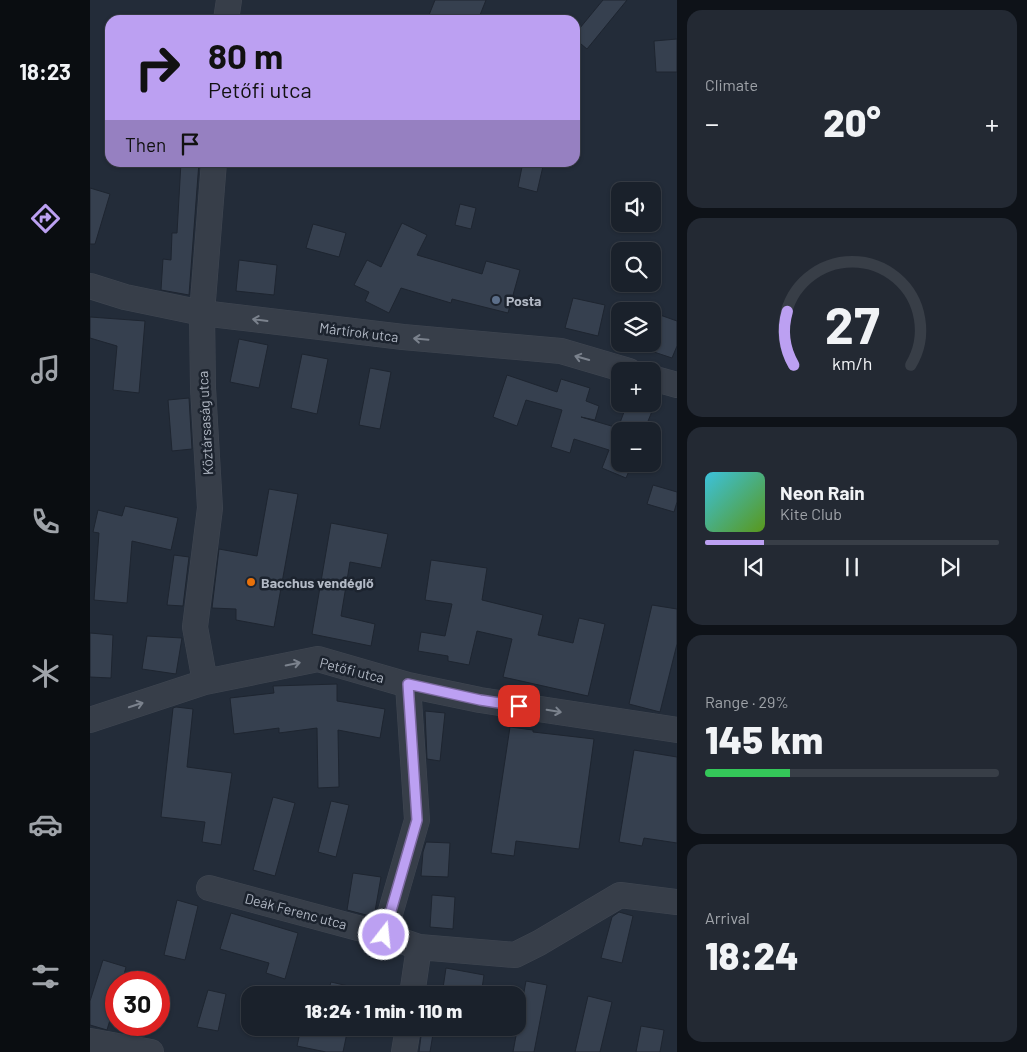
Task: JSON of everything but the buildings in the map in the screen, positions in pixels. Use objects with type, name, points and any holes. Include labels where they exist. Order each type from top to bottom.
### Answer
[{"type":"street","points":[[227,15],[229,0]]},
{"type":"street","name":"Köztársaság utca","points":[[205,682],[195,627],[210,508],[202,388],[202,313],[214,167]]},
{"type":"street","name":"Mártírok utca","points":[[90,286],[125,297],[202,313],[403,337],[560,351],[611,366]]},
{"type":"street","points":[[661,381],[677,385]]},
{"type":"street","name":"Petőfi utca","points":[[90,720],[205,682],[318,659],[408,684],[480,700],[677,730]]},
{"type":"street","points":[[384,935],[417,820],[408,684]]},
{"type":"street","name":"Deák Ferenc utca","points":[[209,888],[384,935],[419,947],[515,955],[539,944],[620,895],[677,902]]},
{"type":"street","points":[[413,986],[419,947]]},
{"type":"street","points":[[404,1052],[407,1036]]},
{"type":"street","points":[[90,1041],[151,1052]]},
{"type":"place","name":"Posta","points":[[496,300]]},
{"type":"place","name":"Bacchus vendéglő","points":[[251,582]]},
{"type":"route","points":[[384,935],[417,820],[408,684],[480,700],[519,706]]}]
